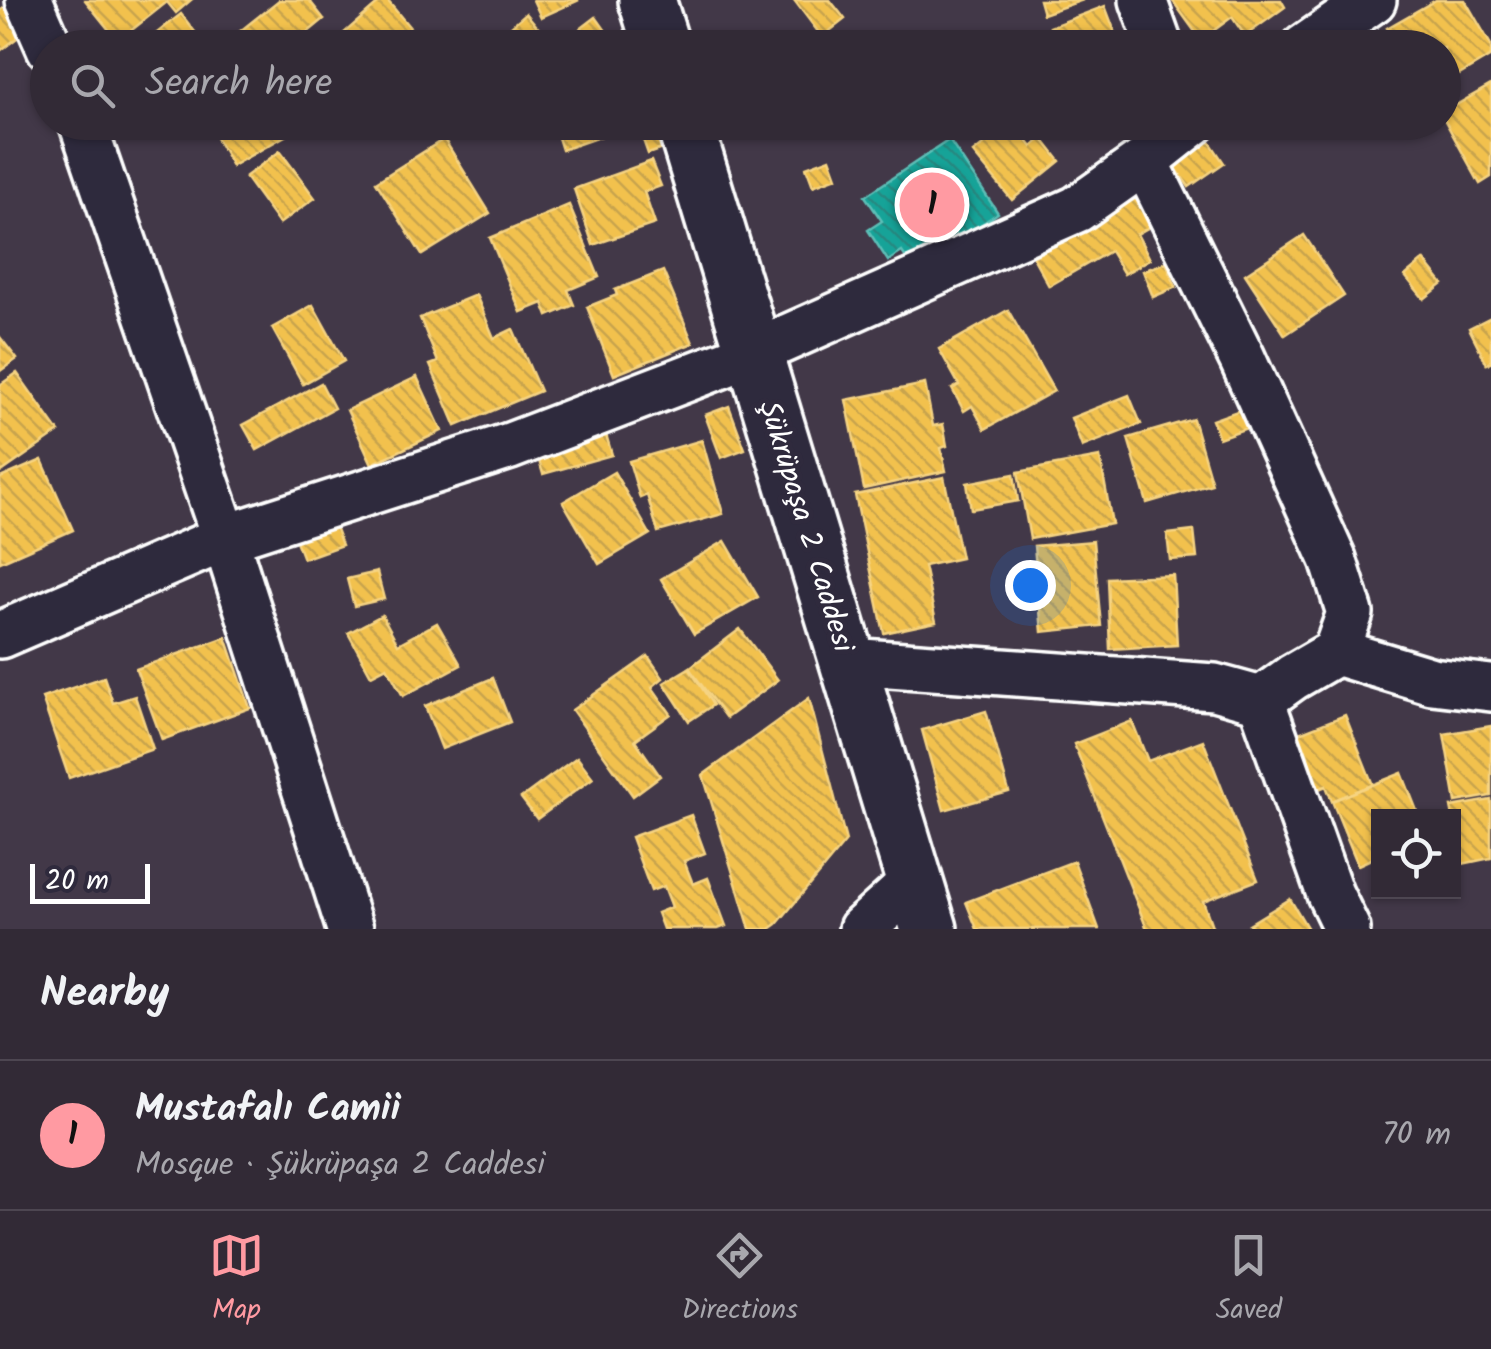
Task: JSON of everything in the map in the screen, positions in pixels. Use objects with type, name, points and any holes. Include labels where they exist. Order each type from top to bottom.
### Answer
[{"type":"main road","points":[[648,0],[657,30]]},
{"type":"main road","name":"Şükrüpaşa 2 Caddesi","points":[[689,140],[922,905]]},
{"type":"street","points":[[29,0],[42,30]]},
{"type":"street","points":[[1142,0],[1153,30]]},
{"type":"street","points":[[1330,30],[1374,0]]},
{"type":"street","points":[[88,140],[225,538],[350,929]]},
{"type":"street","points":[[0,635],[225,538],[510,446],[753,353],[1077,209],[1170,140]]},
{"type":"street","points":[[1144,161],[1242,358],[1333,560],[1350,613],[1336,652],[1261,700]]},
{"type":"street","points":[[1336,652],[1432,681],[1491,688]]},
{"type":"street","points":[[848,661],[1214,686],[1261,700]]},
{"type":"street","points":[[1261,700],[1330,894],[1347,929]]},
{"type":"street","points":[[862,929],[922,905]]},
{"type":"building: Homes","points":[[85,0],[191,0],[176,13],[167,2],[132,30],[109,30]]},
{"type":"building: Homes","points":[[279,0],[309,0],[324,19],[311,30],[242,30]]},
{"type":"building: Homes","points":[[382,0],[387,0],[412,30],[348,30]]},
{"type":"building: Homes","points":[[533,0],[579,0],[541,17]]},
{"type":"building: Homes","points":[[794,0],[830,0],[845,19],[831,30],[817,30]]},
{"type":"building: Homes","points":[[1039,0],[1083,0],[1043,14]]},
{"type":"building: Homes","points":[[1172,0],[1281,0],[1285,7],[1253,30],[1241,30],[1232,17],[1214,30],[1194,30]]},
{"type":"building: Homes","points":[[1436,0],[1465,0],[1491,45],[1491,56],[1461,74],[1461,30],[1387,28]]},
{"type":"building: Homes","points":[[6,6],[25,32],[0,51],[0,11]]},
{"type":"building: Homes","points":[[1105,6],[1114,30],[1051,30],[1050,27]]},
{"type":"building: Homes","points":[[526,13],[540,30],[507,30]]},
{"type":"building: Homes","points":[[181,14],[194,30],[161,30]]},
{"type":"building: Homes","points":[[596,17],[605,30],[579,30]]},
{"type":"building: Homes","points":[[1491,85],[1491,177],[1480,184],[1456,140],[1461,140],[1461,102]]},
{"type":"building: Homes","points":[[217,140],[278,140],[232,166]]},
{"type":"building: Homes","points":[[445,140],[490,213],[422,255],[376,182]]},
{"type":"building: Homes","points":[[559,140],[591,140],[562,150]]},
{"type":"building: Homes","points":[[643,140],[659,140],[662,149],[648,154]]},
{"type":"building: Homes","points":[[989,140],[1026,140],[1032,147],[1044,140],[1060,161],[1012,200],[973,153]]},
{"type":"building: Homes","points":[[1194,140],[1209,140],[1224,163],[1189,187],[1169,158]]},
{"type":"building: Homes","points":[[280,151],[315,198],[279,224],[245,177]]},
{"type":"building: Homes","points":[[830,158],[837,177],[813,186],[806,167]]},
{"type":"building: Homes","points":[[651,161],[661,186],[644,192],[655,224],[593,245],[574,189]]},
{"type":"building: Homes","points":[[1137,198],[1153,225],[1137,234],[1150,259],[1124,274],[1110,251],[1049,286],[1033,257]]},
{"type":"building: Homes","points":[[569,205],[599,277],[568,290],[574,305],[548,316],[543,303],[521,312],[490,238]]},
{"type":"building: Homes","points":[[1304,235],[1344,296],[1285,335],[1245,274]]},
{"type":"building: Homes","points":[[1424,260],[1443,284],[1424,299],[1405,276]]},
{"type":"building: Homes","points":[[1166,262],[1176,287],[1153,297],[1143,271]]},
{"type":"building: Homes","points":[[663,271],[693,343],[614,375],[587,307],[617,295],[615,290]]},
{"type":"building: Homes","points":[[476,295],[494,338],[513,329],[540,391],[456,426],[430,365],[438,362],[420,318]]},
{"type":"building: Homes","points":[[313,305],[344,361],[303,384],[272,328]]},
{"type":"building: Homes","points":[[1008,310],[1054,391],[985,429],[972,406],[964,411],[952,389],[959,385],[939,349]]},
{"type":"building: Homes","points":[[1491,317],[1491,362],[1487,364],[1469,328]]},
{"type":"building: Homes","points":[[0,337],[17,359],[0,371]]},
{"type":"building: Homes","points":[[17,373],[59,432],[0,473],[0,385]]},
{"type":"building: Homes","points":[[417,377],[442,431],[372,464],[347,410]]},
{"type":"building: Homes","points":[[321,383],[334,408],[257,450],[243,425]]},
{"type":"building: Homes","points":[[925,384],[933,426],[943,424],[947,446],[941,448],[946,471],[864,489],[846,400]]},
{"type":"building: Homes","points":[[1129,395],[1141,424],[1082,447],[1071,418]]},
{"type":"building: Homes","points":[[729,406],[745,449],[721,458],[705,415]]},
{"type":"building: Homes","points":[[1240,410],[1247,428],[1219,438],[1212,420]]},
{"type":"building: Homes","points":[[1193,419],[1212,484],[1147,503],[1128,438]]},
{"type":"building: Homes","points":[[603,424],[612,455],[543,474],[534,444]]},
{"type":"building: Homes","points":[[702,440],[723,514],[658,532],[647,495],[640,498],[629,461]]},
{"type":"building: Homes","points":[[1100,457],[1112,524],[1030,539],[1018,472]]},
{"type":"building: Homes","points":[[42,460],[73,530],[0,562],[0,478]]},
{"type":"building: Homes","points":[[614,472],[650,534],[599,564],[563,502]]},
{"type":"building: Homes","points":[[1014,474],[1018,501],[971,509],[967,483]]},
{"type":"building: Homes","points":[[944,477],[961,558],[924,566],[936,622],[884,633],[855,495]]},
{"type":"building: Homes","points":[[334,524],[342,545],[303,559],[295,538]]},
{"type":"building: Homes","points":[[1194,531],[1197,558],[1170,560],[1167,534]]},
{"type":"building: Homes","points":[[725,541],[758,597],[694,634],[661,579]]},
{"type":"building: Homes","points":[[1093,541],[1101,626],[1042,632],[1034,546]]},
{"type":"building: Homes","points":[[377,572],[384,599],[354,606],[347,579]]},
{"type":"building: Homes","points":[[1173,575],[1177,645],[1110,649],[1107,578]]},
{"type":"building: Homes","points":[[382,615],[398,644],[437,623],[461,665],[403,696],[387,667],[371,675],[348,633]]},
{"type":"building: Homes","points":[[740,629],[778,680],[726,718],[689,668]]},
{"type":"building: Homes","points":[[226,637],[250,708],[162,740],[136,669]]},
{"type":"building: Homes","points":[[648,656],[663,678],[652,687],[671,714],[635,740],[660,776],[633,796],[572,710]]},
{"type":"building: Homes","points":[[689,668],[713,705],[689,721],[664,683]]},
{"type":"building: Homes","points":[[104,677],[113,703],[135,696],[153,749],[69,778],[42,698]]},
{"type":"building: Homes","points":[[493,678],[510,722],[442,749],[425,706]]},
{"type":"building: Homes","points":[[809,698],[846,841],[777,924],[770,929],[750,929],[703,775]]},
{"type":"building: Homes","points":[[986,711],[1009,792],[944,810],[922,730]]},
{"type":"building: Homes","points":[[1345,715],[1373,785],[1332,801],[1326,786],[1304,795],[1291,763],[1308,756],[1299,733]]},
{"type":"building: Homes","points":[[1132,721],[1148,761],[1203,740],[1258,880],[1203,901],[1213,929],[1147,929],[1074,744]]},
{"type":"building: Homes","points":[[1491,726],[1491,796],[1456,802],[1444,734]]},
{"type":"building: Homes","points":[[577,757],[593,778],[537,819],[521,798]]},
{"type":"building: Homes","points":[[1402,773],[1416,809],[1371,809],[1371,859],[1358,865],[1332,801]]},
{"type":"building: Homes","points":[[1491,800],[1491,858],[1462,864],[1461,809],[1451,807]]},
{"type":"building: Homes","points":[[691,815],[705,853],[684,861],[693,884],[708,878],[726,926],[663,929],[657,913],[672,907],[664,886],[651,891],[631,837]]},
{"type":"building: Homes","points":[[1074,861],[1099,929],[977,929],[966,902]]},
{"type":"building: Homes","points":[[1290,899],[1308,929],[1253,929],[1249,924]]},
{"type":"building: Public","points":[[949,140],[998,213],[914,270],[902,252],[888,261],[868,230],[882,221],[865,196]]},
{"type":"place","name":"Mustafalı Camii","points":[[932,205]]}]
